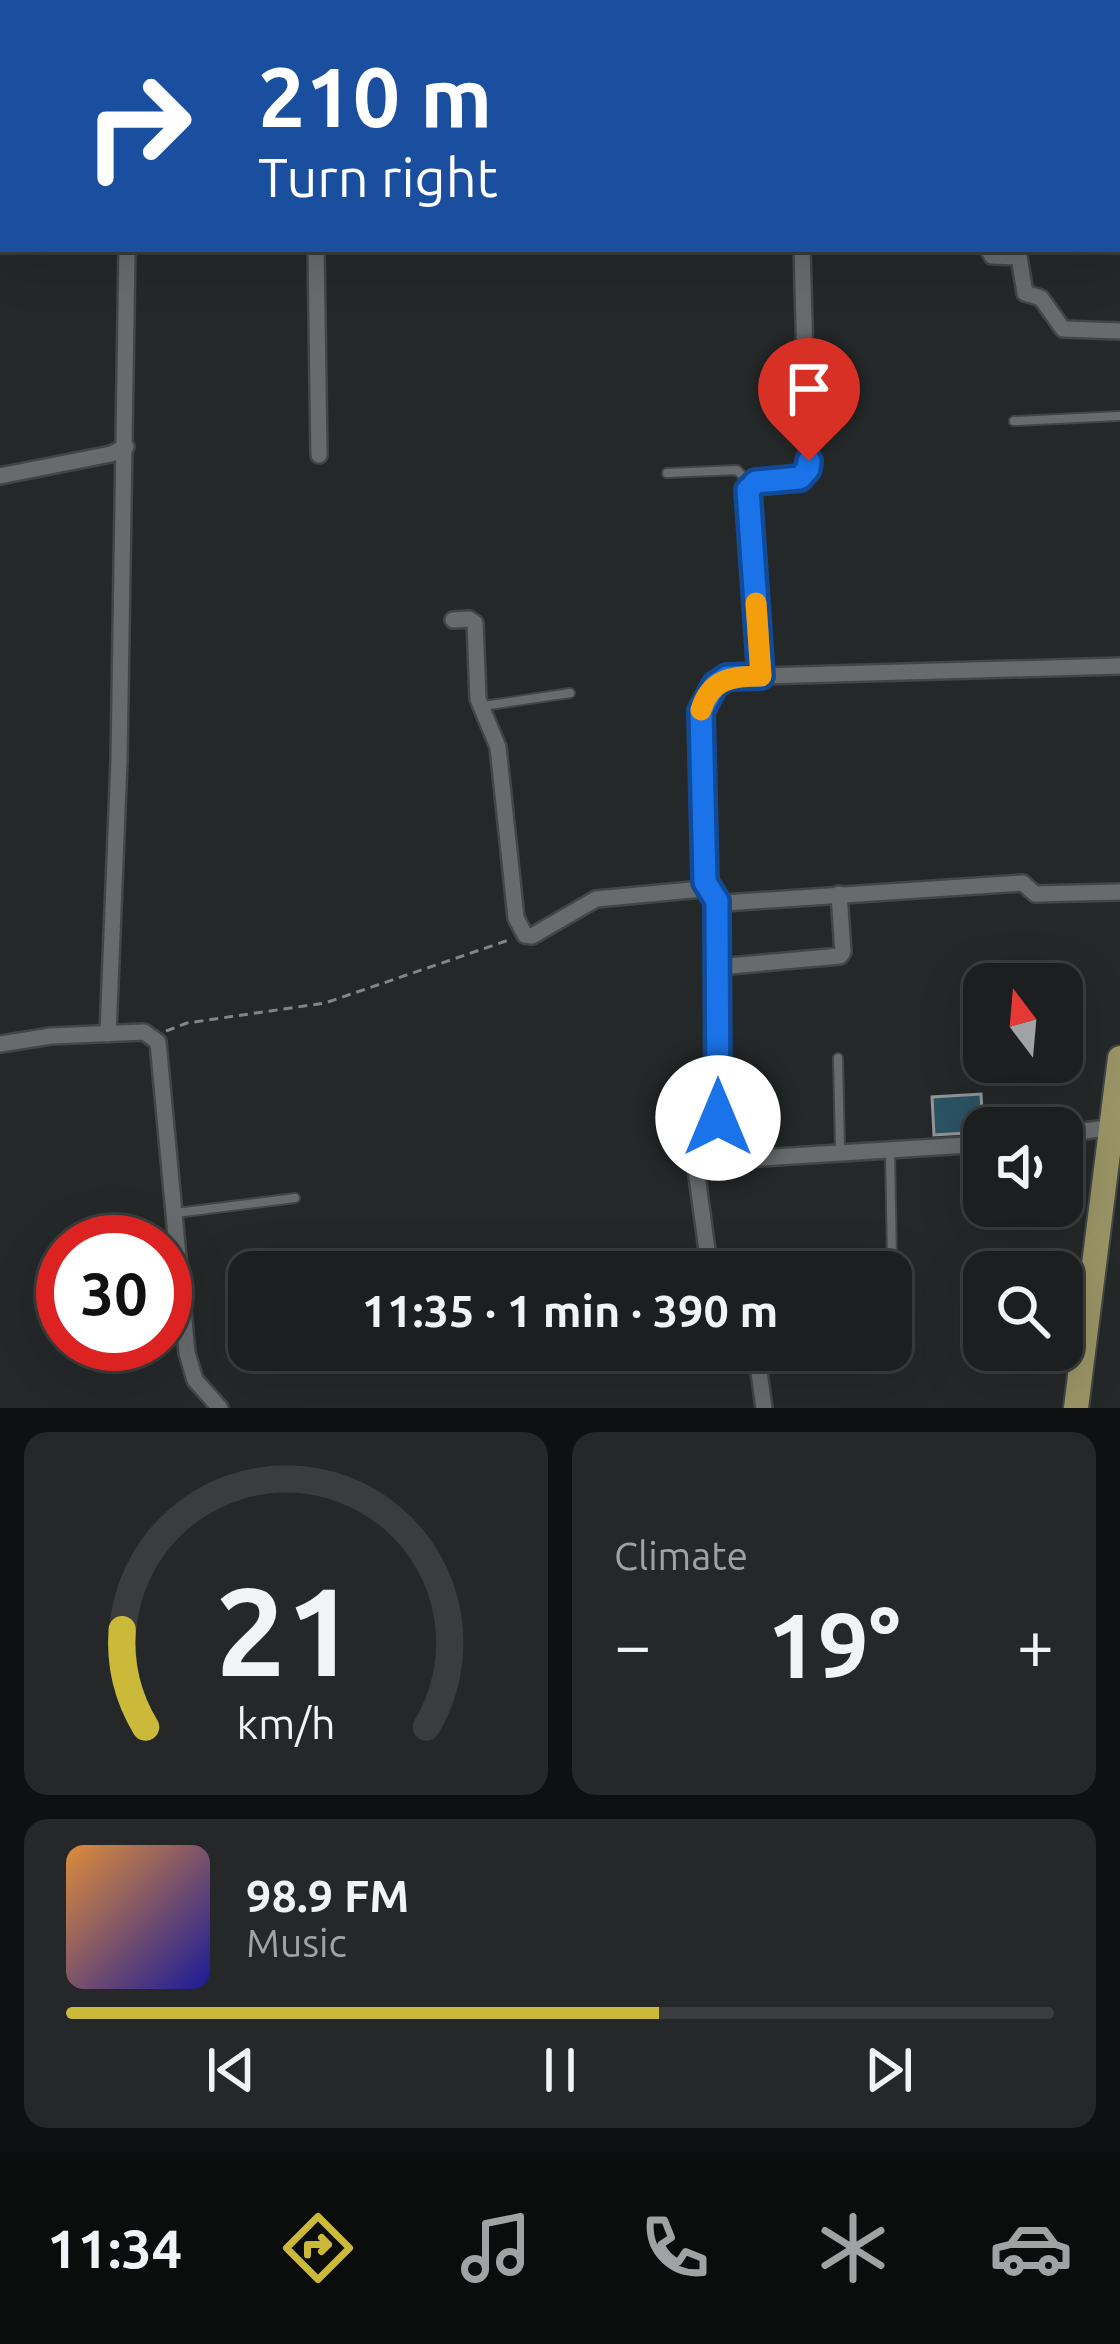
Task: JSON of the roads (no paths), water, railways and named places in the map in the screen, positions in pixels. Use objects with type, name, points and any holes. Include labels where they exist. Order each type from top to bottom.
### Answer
[{"type":"main road","points":[[1076,1408],[1111,1218],[1120,1058]]},
{"type":"street","points":[[108,1034],[128,252]]},
{"type":"street","points":[[316,252],[319,455]]},
{"type":"street","points":[[761,676],[748,495],[751,485],[800,478],[808,469],[802,252]]},
{"type":"street","points":[[990,252],[1019,257],[1025,293],[1041,298],[1063,329],[1120,331]]},
{"type":"street","points":[[0,476],[126,447]]},
{"type":"street","points":[[453,620],[475,623],[477,694],[498,747],[516,918],[525,935],[543,932],[596,899],[698,892],[705,882]]},
{"type":"street","points":[[707,1251],[693,1135],[715,1127],[718,1118],[717,901],[705,882],[701,711],[715,685],[727,677],[1120,666]]},
{"type":"street","points":[[717,901],[1022,883],[1036,894],[1120,892]]},
{"type":"street","points":[[718,967],[839,956],[843,952],[839,894]]},
{"type":"street","points":[[0,1044],[144,1032],[158,1042],[190,1369],[220,1408]]},
{"type":"street","points":[[1083,1131],[1114,1127]]},
{"type":"street","points":[[696,1162],[963,1145]]},
{"type":"street","points":[[759,1371],[764,1408]]},
{"type":"lane","points":[[1013,422],[1120,416]]},
{"type":"lane","points":[[667,473],[736,470],[751,485]]},
{"type":"lane","points":[[482,706],[570,693]]},
{"type":"lane","points":[[838,1058],[840,1150]]},
{"type":"lane","points":[[889,1149],[892,1251]]},
{"type":"lane","points":[[175,1213],[295,1198]]}]
